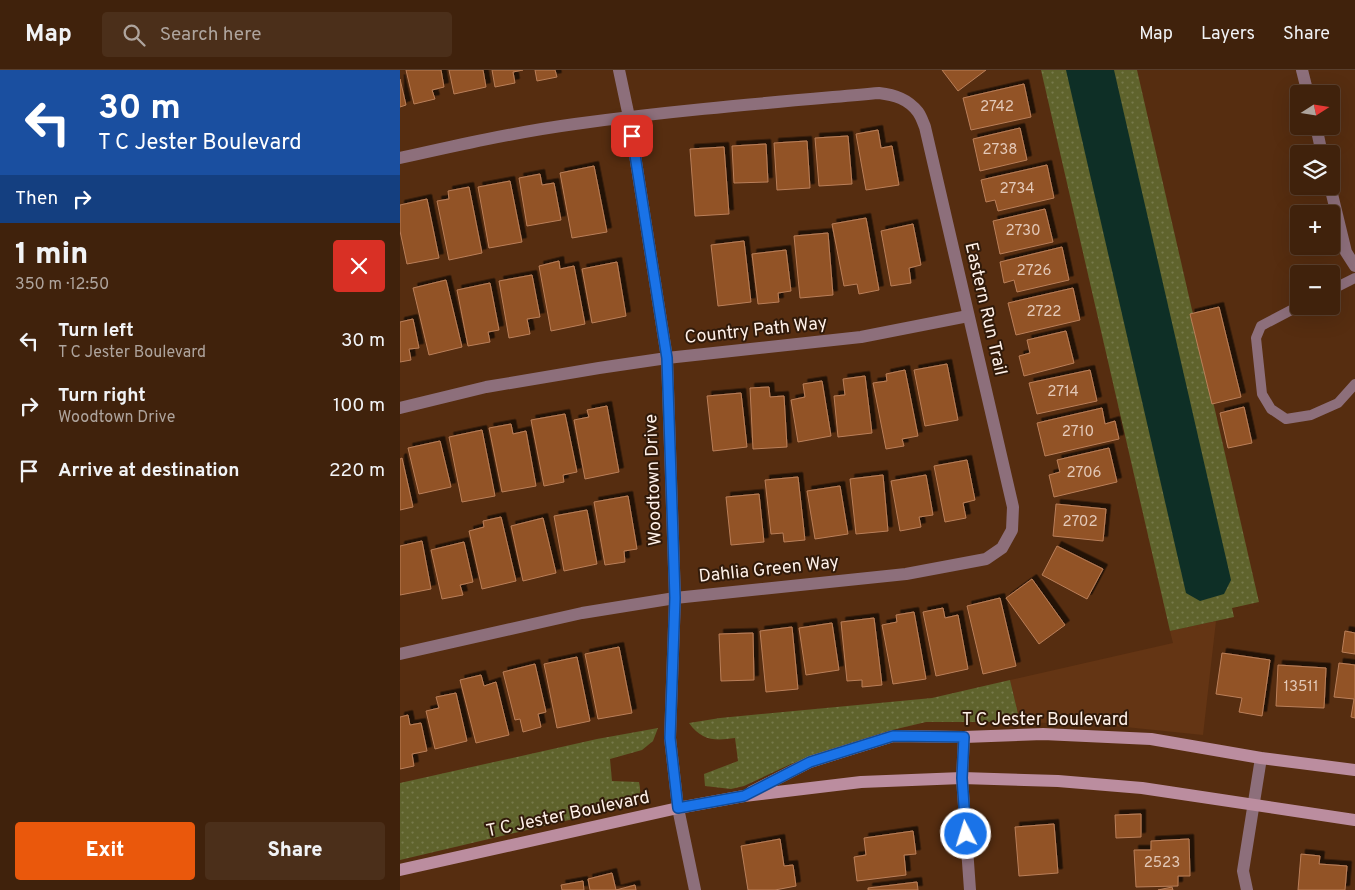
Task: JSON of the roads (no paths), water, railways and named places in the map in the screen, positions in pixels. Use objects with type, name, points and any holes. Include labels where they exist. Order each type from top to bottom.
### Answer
[{"type":"street","name":"Woodtown Drive","points":[[620,70],[667,358],[675,598],[670,738],[678,808],[695,890]]},
{"type":"street","points":[[1302,70],[1306,85]]},
{"type":"street","name":"Eastern Run Trail","points":[[629,117],[701,108],[879,93],[897,96],[908,102],[918,112],[925,127],[1013,507],[1012,530]]},
{"type":"street","points":[[400,158],[484,139],[629,117]]},
{"type":"street","points":[[1332,195],[1346,252],[1355,266]]},
{"type":"street","name":"Country Path Way","points":[[400,408],[486,387],[599,368],[667,358],[861,337],[968,316]]},
{"type":"street","name":"Dahlia Green Way","points":[[400,654],[582,613],[675,598],[906,574],[986,559],[1002,548],[1012,530]]},
{"type":"street","name":"T C Jester Boulevard","points":[[744,796],[810,762],[893,736],[964,737],[1044,734],[1150,738],[1260,758],[1355,770]]},
{"type":"street","points":[[964,737],[962,778],[970,890]]},
{"type":"street","points":[[1247,890],[1243,871],[1260,758]]},
{"type":"street","name":"T C Jester Boulevard","points":[[400,870],[678,808],[744,796],[861,782],[962,778],[1058,781],[1123,787],[1355,820]]},
{"type":"lane","points":[[1340,286],[1355,278]]},
{"type":"lane","points":[[1290,311],[1261,326],[1256,338],[1262,394],[1271,409],[1286,419],[1311,415],[1338,403],[1355,384]]},
{"type":"water","points":[[1066,70],[1114,70],[1231,580],[1224,594],[1200,601],[1186,593]]}]
